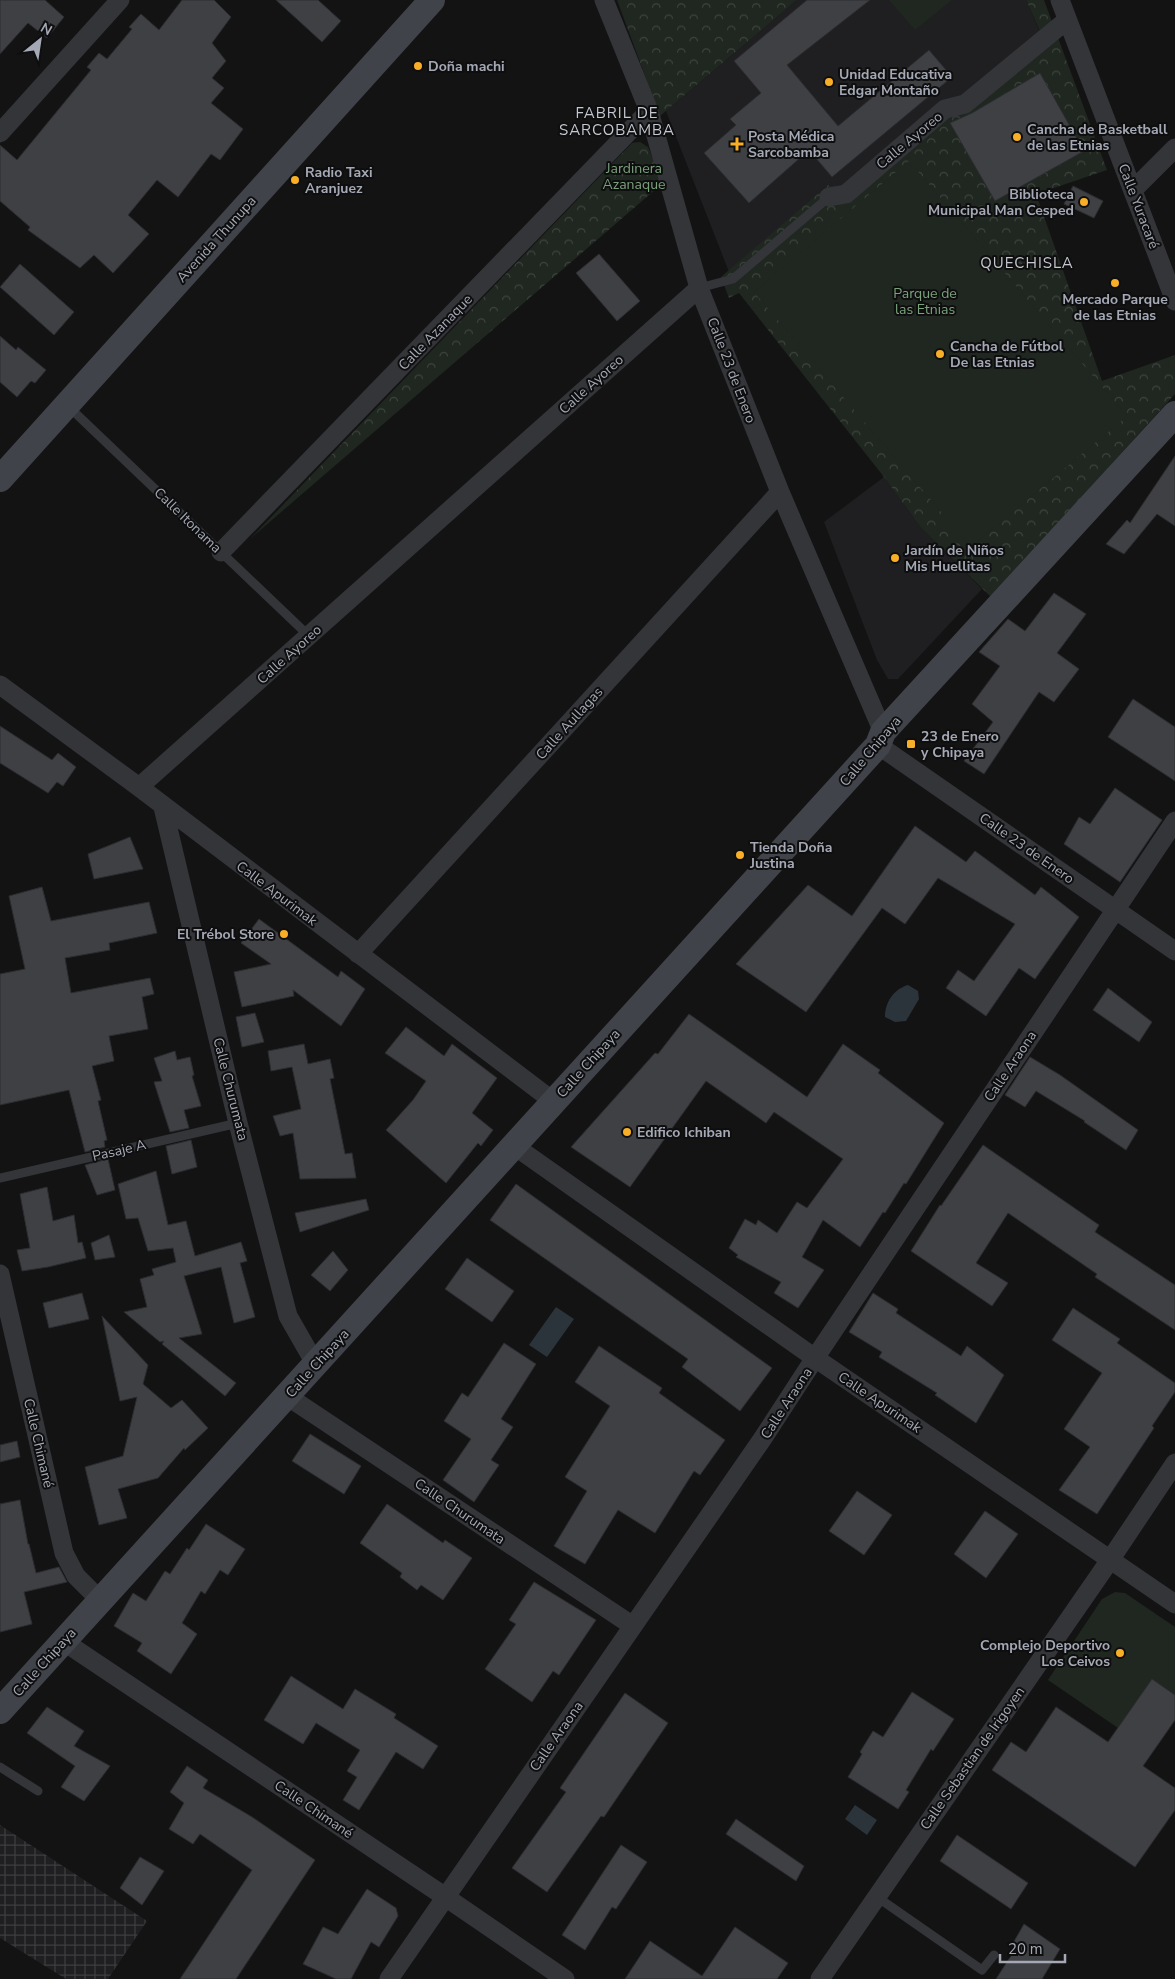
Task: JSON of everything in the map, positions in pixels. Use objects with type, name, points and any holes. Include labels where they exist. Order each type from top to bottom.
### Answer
[{"type":"street","points":[[0,133],[120,0]]},
{"type":"street","name":"Avenida Thunupa","points":[[0,479],[432,0]]},
{"type":"street","name":"Calle 23 de Enero","points":[[604,0],[649,111],[700,288],[780,492],[881,739],[1175,951]]},
{"type":"street","name":"Calle Yuracaré","points":[[1060,0],[1175,301]]},
{"type":"street","name":"Calle Ayoreo","points":[[830,197],[846,194],[945,110],[965,104],[1067,20]]},
{"type":"street","name":"Calle Azanaque","points":[[221,552],[649,111]]},
{"type":"street","points":[[1133,190],[1175,148]]},
{"type":"street","name":"Calle Ayoreo","points":[[139,787],[700,288]]},
{"type":"street","name":"Calle Chipaya","points":[[0,1711],[316,1365],[1175,414]]},
{"type":"street","name":"Calle Aullagas","points":[[358,954],[780,492]]},
{"type":"street","name":"Calle Apurimak","points":[[0,685],[139,787],[553,1101]]},
{"type":"street","name":"Calle Churumata","points":[[163,807],[238,1122],[288,1316],[316,1365]]},
{"type":"street","name":"Calle Araona","points":[[389,1979],[444,1896],[763,1438],[1175,821]]},
{"type":"street","name":"Calle Apurimak","points":[[514,1145],[815,1358],[1175,1604]]},
{"type":"street","name":"Calle Chimané","points":[[0,1274],[64,1553],[76,1576],[100,1600]]},
{"type":"street","name":"Calle Churumata","points":[[287,1396],[633,1626]]},
{"type":"street","name":"Calle Sebastian de Irigoyen","points":[[820,1979],[1175,1464]]},
{"type":"street","name":"Calle Chimané","points":[[63,1641],[565,1979]]},
{"type":"lane","name":"Calle Ayoreo","points":[[700,288],[733,279],[830,197]]},
{"type":"lane","name":"Calle Itonama","points":[[67,405],[309,636]]},
{"type":"lane","name":"Pasaje A","points":[[0,1178],[238,1122]]},
{"type":"lane","points":[[0,1766],[38,1791]]},
{"type":"lane","points":[[877,1897],[982,1970],[994,1955]]},
{"type":"shaded area","points":[[797,0],[1026,0],[1040,32],[960,99],[842,188],[828,185],[729,272],[666,111]]},
{"type":"shaded area","name":"Jardín de Niños Mis Huellitas","points":[[884,477],[921,528],[982,589],[898,679],[888,679],[877,660],[824,522]]},
{"type":"shaded area","points":[[908,985],[918,991],[919,999],[906,1021],[895,1022],[885,1017],[885,1011],[891,997],[898,990]]},
{"type":"shaded area","points":[[556,1307],[574,1319],[547,1357],[529,1345]]},
{"type":"shaded area","points":[[855,1805],[877,1820],[867,1835],[845,1819]]},
{"type":"shaded area","points":[[0,1825],[147,1921],[108,1979],[66,1979],[0,1938]]},
{"type":"green space","points":[[617,0],[797,0],[660,116]]},
{"type":"green space","points":[[889,0],[952,0],[915,30]]},
{"type":"green space","name":"Parque de las Etnias","points":[[1026,0],[1044,0],[1107,170],[1036,194],[1102,381],[1175,355],[1175,394],[991,597],[921,528],[884,477],[739,293],[729,298],[721,277],[828,185],[842,188],[960,99],[1040,31]]},
{"type":"green space","name":"Jardinera Azanaque","points":[[640,142],[648,147],[663,183],[251,538],[632,143]]},
{"type":"green space","name":"Cancha de Fútbol De las Etnias","points":[[909,161],[1127,416],[971,547],[754,292]]},
{"type":"green space","name":"Complejo Deportivo Los Ceivos","points":[[1115,1592],[1125,1593],[1175,1627],[1175,1720],[1153,1752],[1048,1680],[1102,1599]]},
{"type":"building","points":[[0,0],[45,0],[64,17],[47,38],[28,23],[0,54]]},
{"type":"building","points":[[182,0],[214,0],[231,17],[212,43],[226,61],[212,78],[224,88],[211,103],[243,129],[220,160],[211,154],[178,197],[157,180],[128,215],[149,234],[113,273],[94,255],[80,268],[28,230],[30,227],[0,201],[0,145],[17,160],[91,70],[87,67],[99,53],[107,59],[132,29],[129,27],[141,14],[159,30]]},
{"type":"building","points":[[276,0],[318,0],[341,21],[322,42]]},
{"type":"building","points":[[807,0],[870,0],[787,65],[838,126],[929,50],[952,77],[832,177],[809,150],[749,203],[704,153],[736,125],[730,119],[761,93],[734,61]]},
{"type":"building","name":"Cancha de Basketball de las Etnias","points":[[1040,73],[1084,151],[995,201],[950,123],[972,113]]},
{"type":"building","name":"Biblioteca Municipal Man Cesped","points":[[1073,186],[1103,201],[1094,218],[1064,204]]},
{"type":"building","points":[[599,254],[640,301],[617,321],[576,273]]},
{"type":"building","points":[[20,264],[74,312],[54,335],[0,287]]},
{"type":"building","points":[[0,336],[16,350],[18,347],[46,370],[35,383],[31,381],[17,397],[0,382]]},
{"type":"building","points":[[1175,456],[1175,526],[1157,514],[1124,554],[1106,544],[1127,520],[1130,523]]},
{"type":"building","points":[[1054,593],[1086,614],[1057,653],[1079,669],[1054,702],[1039,692],[984,774],[964,761],[993,722],[972,704],[1000,666],[979,652],[1008,619],[1025,631]]},
{"type":"building","points":[[1133,699],[1175,727],[1175,781],[1108,737]]},
{"type":"building","points":[[0,726],[52,760],[58,753],[76,767],[63,786],[57,782],[48,793],[0,763]]},
{"type":"building","points":[[1115,788],[1162,820],[1120,882],[1064,844],[1079,817],[1090,824]]},
{"type":"building","points":[[915,826],[966,862],[975,851],[1035,895],[1041,887],[1079,917],[1035,979],[1019,968],[986,1016],[946,988],[958,970],[974,981],[1015,924],[938,878],[905,924],[882,908],[806,1012],[736,964],[808,885],[852,916]]},
{"type":"building","points":[[130,837],[143,869],[94,879],[88,854]]},
{"type":"building","points":[[42,887],[51,921],[149,902],[157,933],[109,943],[110,950],[65,958],[71,993],[150,978],[154,994],[142,997],[148,1029],[109,1036],[114,1061],[92,1066],[101,1100],[98,1101],[107,1140],[104,1141],[105,1147],[85,1152],[69,1090],[0,1105],[0,974],[25,969],[9,896]]},
{"type":"building","points":[[259,919],[338,977],[341,971],[365,989],[341,1026],[293,990],[294,996],[242,1007],[234,972],[271,964],[241,943]]},
{"type":"building","points":[[1108,988],[1152,1022],[1139,1042],[1093,1010]]},
{"type":"building","points":[[255,1013],[264,1042],[242,1047],[236,1017]]},
{"type":"building","points":[[689,1014],[807,1097],[843,1044],[880,1070],[878,1073],[944,1123],[906,1184],[904,1183],[860,1247],[823,1220],[802,1257],[824,1270],[798,1308],[774,1293],[781,1282],[736,1257],[738,1255],[729,1248],[745,1219],[756,1225],[758,1220],[777,1233],[797,1202],[807,1208],[843,1159],[774,1112],[766,1123],[706,1081],[630,1187],[571,1147],[655,1053],[658,1054]]},
{"type":"building","points":[[406,1027],[444,1056],[452,1044],[497,1078],[472,1113],[493,1130],[481,1146],[478,1143],[446,1183],[386,1130],[413,1100],[426,1081],[385,1053]]},
{"type":"building","points":[[304,1044],[308,1064],[330,1059],[334,1078],[330,1079],[345,1154],[352,1153],[356,1178],[300,1179],[293,1133],[280,1136],[273,1116],[301,1109],[292,1067],[271,1071],[268,1051]]},
{"type":"building","points":[[175,1051],[177,1060],[190,1057],[194,1075],[192,1076],[201,1106],[184,1110],[189,1128],[170,1132],[154,1082],[162,1081],[154,1058]]},
{"type":"building","points":[[1030,1057],[1060,1075],[1138,1130],[1126,1150],[1085,1121],[1036,1091],[1025,1107],[1005,1095]]},
{"type":"building","points":[[191,1140],[197,1167],[172,1174],[166,1146]]},
{"type":"building","points":[[983,1145],[1099,1225],[1095,1232],[1175,1285],[1175,1330],[1095,1277],[1097,1274],[1008,1213],[976,1263],[1008,1283],[992,1306],[911,1251],[940,1205]]},
{"type":"building","points":[[108,1159],[115,1190],[97,1195],[85,1165]]},
{"type":"building","points":[[156,1171],[168,1225],[186,1221],[195,1256],[241,1242],[247,1261],[240,1263],[255,1317],[234,1323],[221,1267],[184,1276],[202,1334],[179,1338],[236,1383],[225,1396],[162,1344],[164,1341],[160,1342],[124,1312],[147,1307],[140,1279],[154,1275],[152,1269],[176,1262],[173,1248],[148,1251],[138,1218],[126,1219],[118,1184]]},
{"type":"building","points":[[516,1184],[772,1368],[740,1411],[682,1367],[688,1359],[490,1220]]},
{"type":"building","points":[[47,1187],[53,1221],[74,1215],[78,1243],[82,1242],[86,1258],[22,1271],[17,1250],[30,1248],[20,1194]]},
{"type":"building","points":[[366,1199],[369,1210],[300,1232],[295,1213]]},
{"type":"building","points":[[109,1235],[115,1257],[95,1260],[91,1243]]},
{"type":"building","points":[[333,1251],[348,1270],[330,1291],[311,1275]]},
{"type":"building","points":[[467,1258],[514,1291],[492,1322],[445,1289]]},
{"type":"building","points":[[82,1293],[89,1319],[49,1328],[43,1303]]},
{"type":"building","points":[[873,1293],[898,1309],[896,1313],[961,1356],[967,1346],[1004,1375],[976,1423],[935,1395],[937,1393],[879,1357],[882,1352],[849,1332]]},
{"type":"building","points":[[1073,1308],[1120,1339],[1117,1343],[1175,1383],[1175,1392],[1152,1426],[1154,1428],[1097,1514],[1059,1490],[1090,1447],[1064,1429],[1102,1373],[1052,1340]]},
{"type":"building","points":[[102,1316],[148,1365],[143,1384],[171,1408],[182,1400],[208,1428],[185,1450],[184,1448],[158,1478],[118,1489],[127,1518],[99,1525],[85,1467],[123,1456],[137,1397],[120,1401]]},
{"type":"building","points":[[504,1343],[536,1364],[501,1419],[513,1427],[491,1460],[499,1465],[474,1502],[443,1480],[471,1439],[444,1421],[462,1393],[468,1397]]},
{"type":"building","points":[[599,1346],[662,1388],[659,1393],[725,1440],[700,1475],[694,1471],[655,1533],[618,1510],[585,1564],[554,1546],[587,1491],[565,1477],[610,1406],[575,1382]]},
{"type":"building","points":[[310,1434],[361,1466],[344,1494],[292,1461]]},
{"type":"building","points":[[17,1441],[20,1457],[0,1462],[0,1445]]},
{"type":"building","points":[[857,1491],[892,1515],[864,1555],[829,1531]]},
{"type":"building","points":[[20,1500],[28,1544],[36,1573],[59,1567],[67,1582],[24,1592],[32,1624],[0,1632],[0,1504]]},
{"type":"building","points":[[387,1504],[443,1543],[445,1540],[472,1558],[443,1600],[421,1585],[417,1590],[400,1577],[402,1573],[360,1543]]},
{"type":"building","points":[[985,1511],[1018,1534],[986,1578],[954,1554]]},
{"type":"building","points":[[206,1524],[245,1549],[228,1575],[220,1570],[205,1594],[201,1591],[182,1623],[197,1634],[171,1674],[137,1651],[142,1643],[114,1626],[133,1593],[146,1601],[165,1571],[170,1574]]},
{"type":"building","points":[[534,1582],[596,1620],[559,1675],[553,1671],[532,1702],[485,1669],[516,1624],[509,1620]]},
{"type":"building","points":[[291,1676],[343,1709],[355,1689],[396,1714],[394,1718],[438,1746],[423,1769],[396,1752],[359,1810],[343,1800],[357,1777],[347,1771],[360,1750],[316,1723],[303,1744],[264,1720]]},
{"type":"building","points":[[1152,1679],[1175,1695],[1175,1720],[1143,1766],[1175,1788],[1175,1810],[1135,1867],[992,1770],[1011,1742],[1026,1752],[1056,1707],[1108,1742]]},
{"type":"building","points":[[912,1692],[954,1719],[933,1751],[931,1749],[906,1790],[909,1792],[898,1809],[848,1777],[873,1731],[883,1737]]},
{"type":"building","points":[[625,1693],[668,1723],[604,1817],[601,1816],[547,1892],[512,1868],[566,1792],[560,1788]]},
{"type":"building","points":[[47,1707],[84,1731],[74,1746],[110,1766],[84,1801],[61,1787],[75,1766],[27,1733]]},
{"type":"building","points":[[187,1766],[208,1780],[203,1788],[252,1817],[315,1860],[236,1979],[180,1979],[252,1870],[200,1834],[193,1844],[169,1829],[184,1803],[170,1792]]},
{"type":"building","points":[[736,1819],[804,1866],[796,1881],[726,1834]]},
{"type":"building","points":[[957,1835],[1028,1883],[1011,1909],[940,1861]]},
{"type":"building","points":[[621,1845],[647,1862],[616,1909],[612,1907],[585,1950],[562,1935]]},
{"type":"building","points":[[140,1857],[164,1871],[142,1905],[120,1888]]},
{"type":"building","points":[[367,1889],[396,1908],[398,1916],[379,1947],[371,1942],[351,1979],[336,1979],[303,1964],[323,1927],[338,1934]]},
{"type":"building","points":[[1024,1924],[1060,1949],[1042,1979],[996,1979],[1016,1948],[1012,1945]]},
{"type":"building","points":[[735,1927],[788,1963],[777,1979],[625,1979],[650,1941],[702,1976]]},
{"type":"place","name":"Doña machi","points":[[418,66]]},
{"type":"place","name":"Unidad Educativa Edgar Montaño","points":[[829,82]]},
{"type":"place","name":"Cancha de Basketball de las Etnias","points":[[1017,137]]},
{"type":"place","name":"Posta Médica Sarcobamba","points":[[737,144]]},
{"type":"place","name":"Radio Taxi Aranjuez","points":[[295,180]]},
{"type":"place","name":"Biblioteca Municipal Man Cesped","points":[[1084,202]]},
{"type":"place","name":"Mercado Parque de las Etnias","points":[[1115,283]]},
{"type":"place","name":"Cancha de Fútbol De las Etnias","points":[[940,354]]},
{"type":"place","name":"Jardín de Niños Mis Huellitas","points":[[895,558]]},
{"type":"place","name":"23 de Enero y Chipaya","points":[[911,744]]},
{"type":"place","name":"Tienda Doña Justina","points":[[740,855]]},
{"type":"place","name":"El Trébol Store","points":[[284,934]]},
{"type":"place","name":"Edifico Ichiban","points":[[627,1132]]},
{"type":"place","name":"Complejo Deportivo Los Ceivos","points":[[1120,1653]]},
{"type":"district","name":"FABRIL DE SARCOBAMBA","points":[[617,122]]},
{"type":"district","name":"QUECHISLA","points":[[1027,263]]}]
